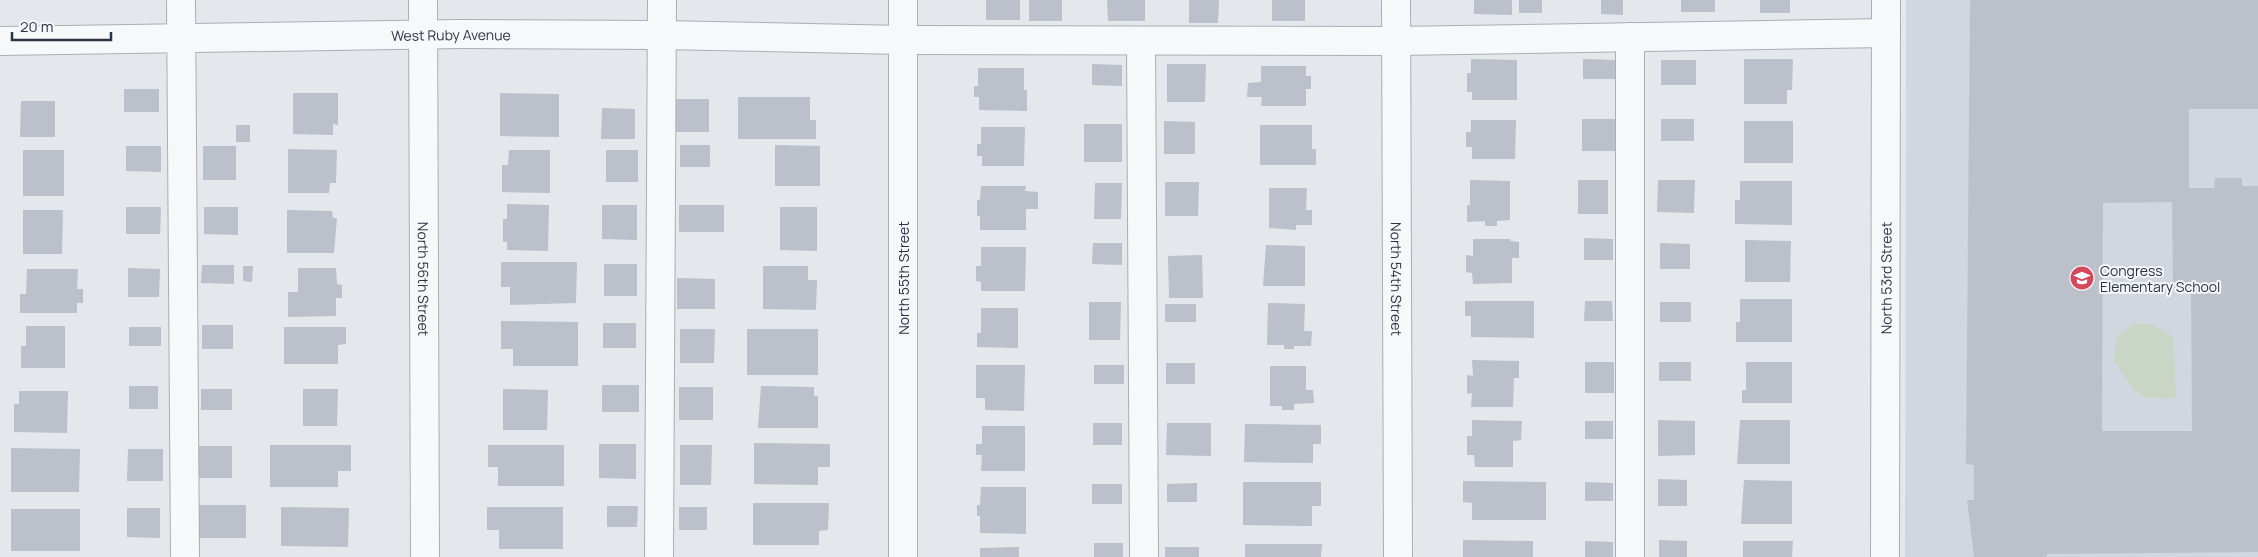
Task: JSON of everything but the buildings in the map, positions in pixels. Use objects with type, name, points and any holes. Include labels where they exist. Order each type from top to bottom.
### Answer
[{"type":"street","points":[[181,0],[185,557]]},
{"type":"street","name":"North 56th Street","points":[[422,0],[425,557]]},
{"type":"street","points":[[659,557],[662,0]]},
{"type":"street","name":"North 55th Street","points":[[903,0],[903,557]]},
{"type":"street","name":"North 54th Street","points":[[1396,0],[1398,557]]},
{"type":"street","name":"North 53rd Street","points":[[1885,557],[1886,0]]},
{"type":"street","name":"West Ruby Avenue","points":[[0,41],[422,34],[662,35],[903,40],[1396,41],[1886,33]]},
{"type":"street","points":[[1630,37],[1630,557]]},
{"type":"street","points":[[1141,40],[1144,557]]},
{"type":"shaded area","name":"Congress Elementary School","points":[[1906,0],[2258,0],[2258,557],[1905,557]]},
{"type":"green space","points":[[2133,324],[2152,324],[2173,337],[2176,397],[2164,399],[2145,397],[2135,391],[2114,361],[2117,337]]},
{"type":"place","name":"Congress Elementary School","points":[[2082,278]]}]
